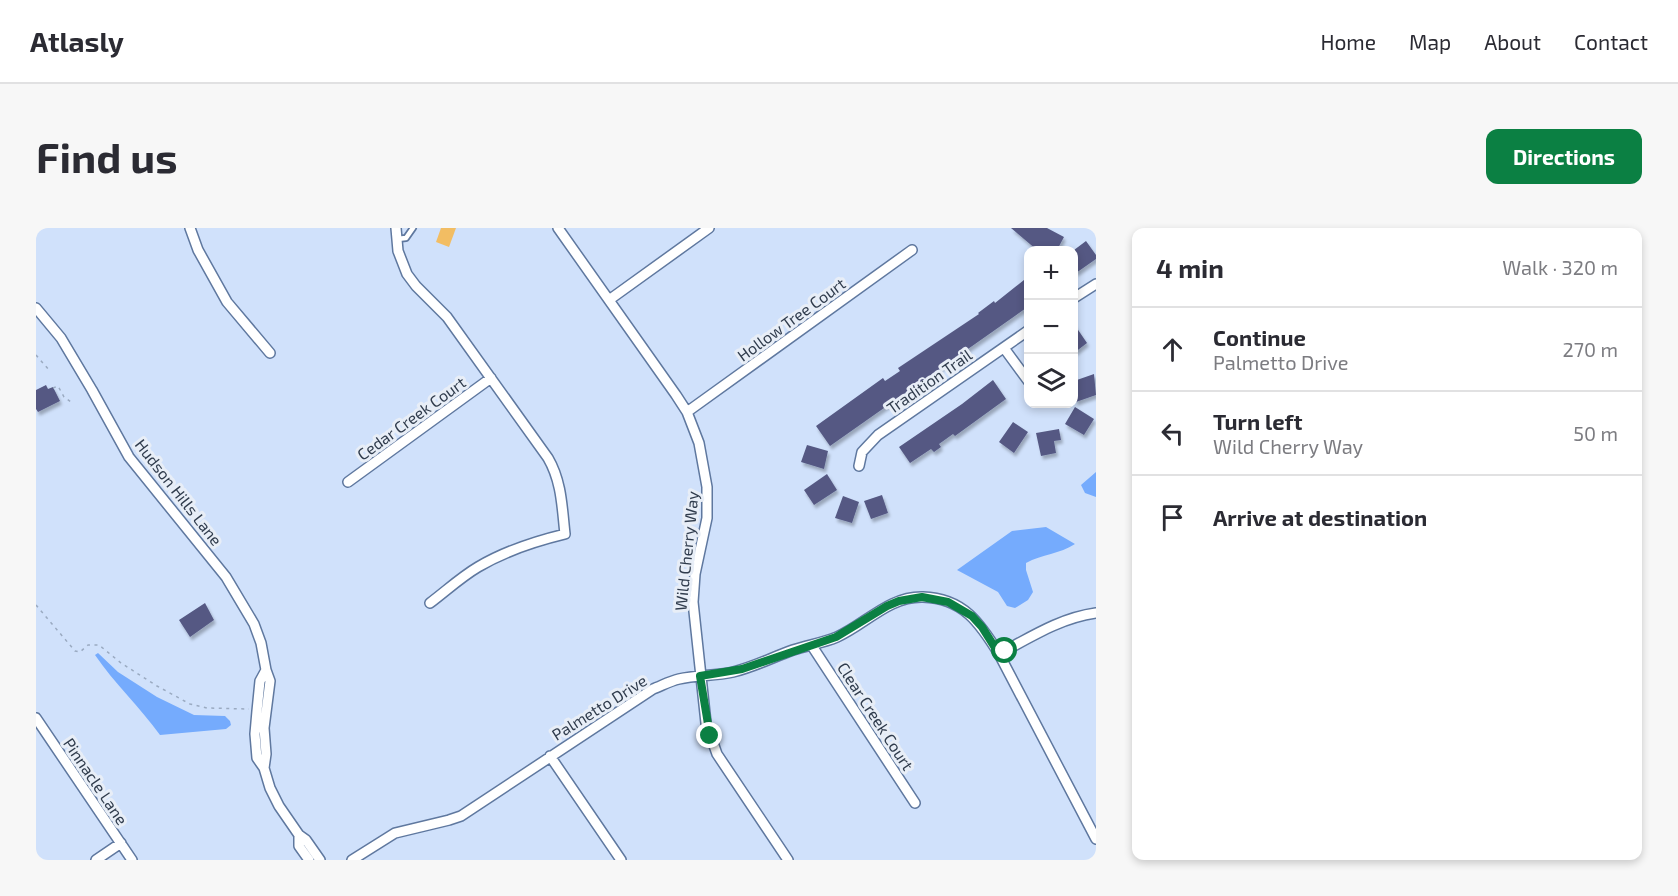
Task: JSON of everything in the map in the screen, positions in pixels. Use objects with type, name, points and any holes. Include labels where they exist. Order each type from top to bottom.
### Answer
[{"type":"street","points":[[190,228],[198,250],[227,302],[270,353]]},
{"type":"street","points":[[396,228],[396,239],[407,274],[447,317],[554,467],[561,492],[565,534],[495,558],[478,567],[430,603]]},
{"type":"street","name":"Wild Cherry Way","points":[[558,228],[687,412],[699,443],[707,487],[707,518],[695,574],[693,602],[706,723],[712,745],[788,860]]},
{"type":"street","points":[[609,300],[709,228]]},
{"type":"street","name":"Hollow Tree Court","points":[[687,412],[912,250]]},
{"type":"street","points":[[1078,295],[1096,284]]},
{"type":"street","name":"Hudson Hills Lane","points":[[36,308],[61,338],[129,457],[212,559],[245,606],[261,643],[270,681],[264,728],[266,754],[264,768],[274,797],[299,835],[306,840],[320,860]]},
{"type":"street","name":"Tradition Trail","points":[[859,466],[862,452],[878,435],[1024,334]]},
{"type":"street","points":[[1004,348],[1024,375]]},
{"type":"street","name":"Cedar Creek Court","points":[[348,482],[491,378]]},
{"type":"street","name":"Palmetto Drive","points":[[352,860],[395,833],[461,816],[653,689],[678,679],[742,669],[797,649],[812,646],[849,631],[893,603],[922,597],[948,602],[972,616],[982,627],[999,654],[1096,839]]},
{"type":"street","points":[[999,654],[1052,625],[1074,617],[1096,614]]},
{"type":"street","name":"Clear Creek Court","points":[[812,646],[915,803]]},
{"type":"street","name":"Pinnacle Lane","points":[[38,725],[132,860]]},
{"type":"street","points":[[550,756],[621,860]]},
{"type":"street","name":"Hudson Hills Lane","points":[[299,835],[299,846],[309,860]]},
{"type":"street","points":[[96,860],[121,843]]},
{"type":"lane","points":[[396,239],[406,238],[413,228]]},
{"type":"path","points":[[36,355],[49,370]]},
{"type":"path","points":[[53,388],[58,386],[64,397],[71,402]]},
{"type":"path","points":[[36,606],[75,651],[80,652],[88,645],[99,645],[148,681],[190,704],[207,708],[250,709]]},
{"type":"shaded area","points":[[441,228],[456,228],[449,247],[436,242]]},
{"type":"water","points":[[1096,472],[1096,497],[1085,493],[1081,485]]},
{"type":"water","points":[[1046,527],[1075,544],[1026,563],[1033,592],[1028,600],[1015,608],[1007,606],[998,592],[957,570],[1012,531]]},
{"type":"water","points":[[98,653],[118,672],[157,697],[194,715],[225,716],[231,725],[226,729],[160,735],[102,665],[95,655]]},
{"type":"building","points":[[1011,228],[1047,228],[1064,237],[1059,246],[1032,246]]},
{"type":"building","points":[[1086,241],[1096,255],[1096,259],[1078,272],[1078,247]]},
{"type":"building","points":[[1024,280],[1024,310],[830,446],[816,426],[883,378],[885,381],[900,371],[898,368],[979,314],[994,301],[995,303]]},
{"type":"building","points":[[1078,330],[1087,343],[1078,350]]},
{"type":"building","points":[[1094,374],[1096,395],[1078,401],[1078,380]]},
{"type":"building","points":[[993,380],[1006,399],[955,436],[953,434],[939,444],[941,447],[934,452],[931,449],[910,463],[899,447]]},
{"type":"building","points":[[46,385],[48,389],[53,387],[60,401],[38,412],[36,390]]},
{"type":"building","points":[[1074,408],[1094,419],[1084,435],[1065,424]]},
{"type":"building","points":[[1013,422],[1028,432],[1014,453],[999,442]]},
{"type":"building","points":[[1059,429],[1061,440],[1054,441],[1056,453],[1041,456],[1036,433]]},
{"type":"building","points":[[807,445],[828,451],[824,469],[801,462]]},
{"type":"building","points":[[827,474],[837,490],[814,505],[804,490]]},
{"type":"building","points":[[882,495],[888,513],[871,519],[864,501]]},
{"type":"building","points":[[843,496],[859,502],[852,523],[835,518]]},
{"type":"building","points":[[205,603],[214,620],[190,637],[179,620]]},
{"type":"route","points":[[710,736],[706,723],[700,676],[742,669],[836,637],[899,601],[922,597],[935,598],[960,607],[982,627],[999,654],[1005,651]]}]
